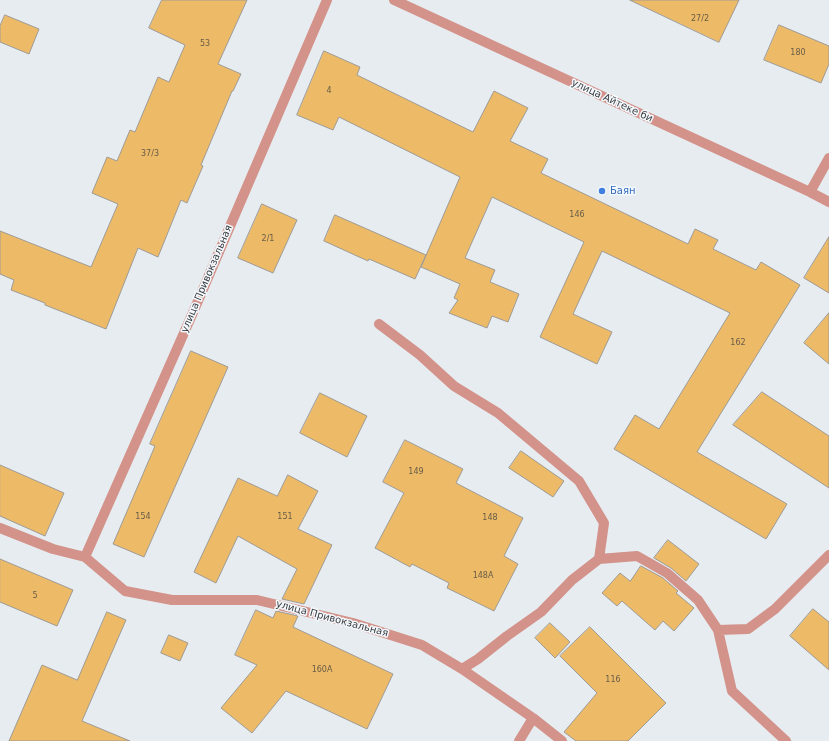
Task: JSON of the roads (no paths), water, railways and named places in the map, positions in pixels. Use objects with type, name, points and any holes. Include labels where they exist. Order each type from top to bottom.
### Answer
[{"type":"street","name":"улица Привокзальная","points":[[85,557],[195,308],[327,0]]},
{"type":"street","name":"улица Айтеке би","points":[[394,0],[829,202]]},
{"type":"street","points":[[810,192],[829,158]]},
{"type":"street","points":[[379,324],[420,355],[454,386],[498,413],[579,481],[604,523],[599,559]]},
{"type":"street","name":"улица Привокзальная","points":[[0,528],[54,549],[85,557],[125,591],[172,600],[257,600],[352,623],[422,644],[462,669],[533,718],[562,741]]},
{"type":"street","points":[[718,630],[748,629],[775,609],[829,555]]},
{"type":"street","points":[[462,669],[478,659],[541,612],[572,580],[599,559],[637,556],[667,573],[698,600],[718,630],[732,691],[786,741]]},
{"type":"street","points":[[519,741],[533,718]]},
{"type":"place","name":"Баян","points":[[602,191]]}]
